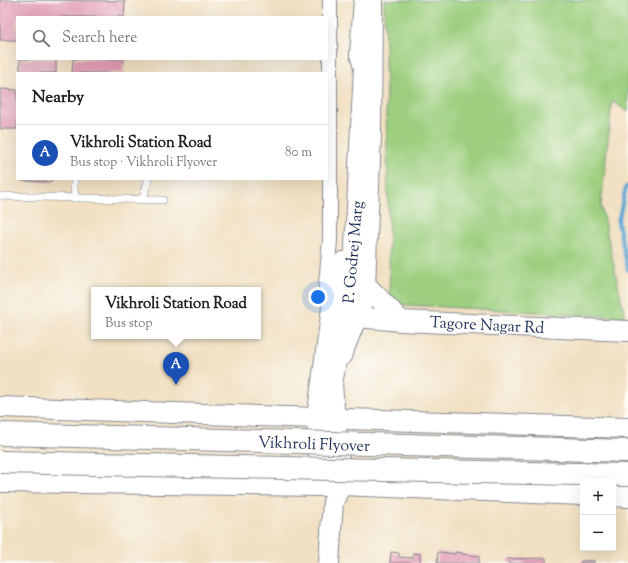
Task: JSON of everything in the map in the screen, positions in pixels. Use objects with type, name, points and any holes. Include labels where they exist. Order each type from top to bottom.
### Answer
[{"type":"highway","name":"Vikhroli Flyover","points":[[0,434],[628,451]]},
{"type":"highway","name":"Vikhroli Flyover","points":[[0,462],[628,475]]},
{"type":"street","points":[[330,0],[330,241],[325,296],[346,314]]},
{"type":"street","name":"P. Godrej Marg","points":[[331,418],[332,385],[340,362],[346,314],[349,264],[351,73],[360,54],[364,0]]},
{"type":"street","points":[[346,314],[365,304],[368,287],[374,135],[375,0]]},
{"type":"street","points":[[368,287],[401,320]]},
{"type":"street","points":[[329,563],[332,491],[320,480],[331,418],[346,314]]},
{"type":"street","name":"Tagore Nagar Rd","points":[[346,314],[401,320],[628,331]]},
{"type":"street","points":[[0,407],[628,428]]},
{"type":"street","points":[[0,482],[332,491],[580,495]]},
{"type":"street","points":[[616,496],[628,497]]},
{"type":"lane","points":[[74,180],[75,198]]},
{"type":"lane","points":[[141,200],[145,193],[148,180]]},
{"type":"lane","points":[[0,196],[163,200]]},
{"type":"green space","points":[[384,0],[628,0],[628,112],[612,101],[601,206],[625,317],[390,304]]},
{"type":"building","points":[[0,0],[125,1],[124,16],[16,16],[16,40],[0,40]]},
{"type":"building","points":[[20,60],[56,60],[56,72],[20,72]]},
{"type":"building","points":[[73,60],[124,60],[123,72],[72,72]]},
{"type":"building","points":[[0,89],[16,90],[16,129],[0,129]]},
{"type":"building","points":[[51,180],[51,182],[23,181]]},
{"type":"building","points":[[391,552],[399,553],[399,557],[413,558],[413,553],[420,554],[420,563],[390,563]]},
{"type":"building","points":[[438,552],[455,554],[455,552],[479,556],[479,563],[437,563]]},
{"type":"building","points":[[546,558],[546,563],[508,563],[507,559]]},
{"type":"building","points":[[581,561],[594,561],[594,563],[581,563]]},
{"type":"waterway","points":[[628,186],[626,187],[618,222],[628,270]]},
{"type":"place","name":"Vikhroli Station Road","points":[[176,385]]}]
